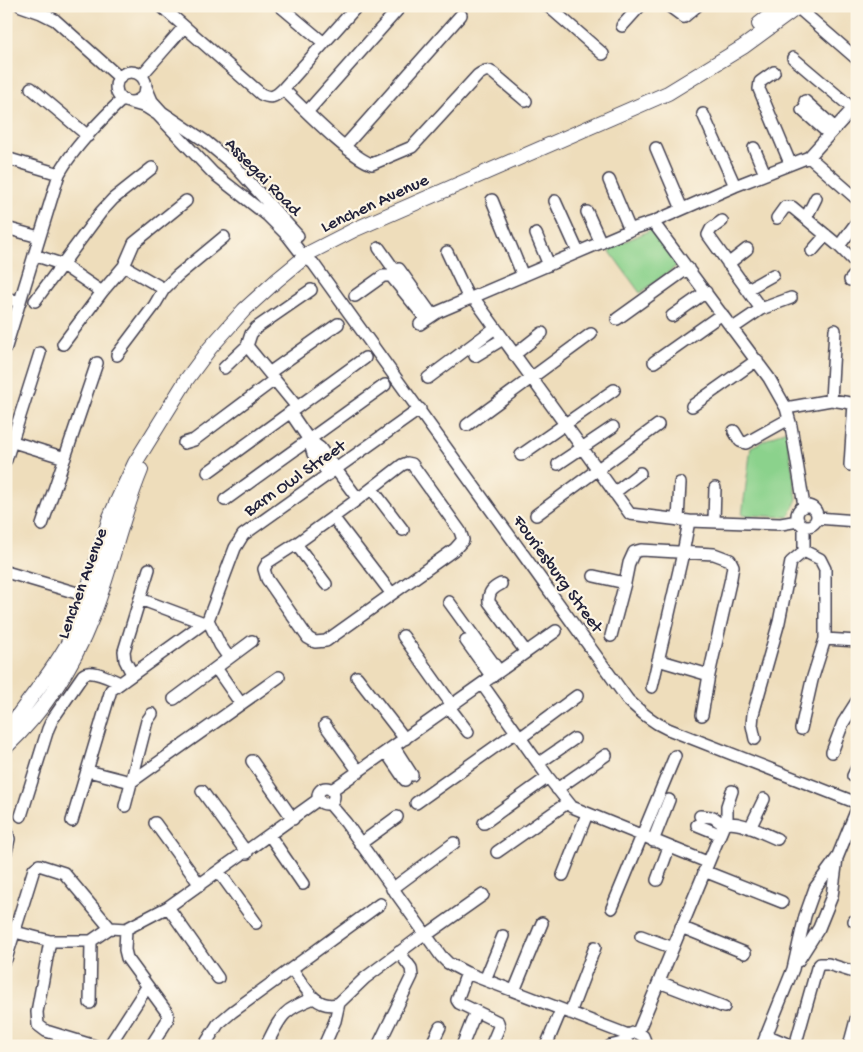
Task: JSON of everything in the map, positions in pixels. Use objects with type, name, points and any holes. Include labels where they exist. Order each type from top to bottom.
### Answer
[{"type":"main road","name":"Lenchen Avenue","points":[[656,96],[724,50],[782,6]]},
{"type":"main road","name":"Lenchen Avenue","points":[[6,728],[14,721],[61,656],[92,597],[164,417],[187,379],[223,333],[244,310],[310,257],[356,229],[656,96],[668,93],[711,68],[800,7]]},
{"type":"main road","name":"Lenchen Avenue","points":[[6,747],[29,723],[75,656],[92,617],[92,597]]},
{"type":"street","points":[[21,6],[55,20],[120,78]]},
{"type":"street","points":[[161,6],[262,94],[273,97],[283,89],[357,6]]},
{"type":"street","points":[[280,6],[324,43]]},
{"type":"street","points":[[307,112],[401,6]]},
{"type":"street","points":[[548,6],[603,54]]},
{"type":"street","points":[[622,26],[640,6]]},
{"type":"street","points":[[669,6],[684,17],[697,6]]},
{"type":"street","points":[[800,7],[857,50]]},
{"type":"street","points":[[800,7],[857,59]]},
{"type":"street","points":[[345,146],[461,15]]},
{"type":"street","points":[[6,347],[59,174],[66,162],[88,136],[126,101],[139,100],[143,96],[144,82],[184,27]]},
{"type":"street","points":[[793,58],[855,105]]},
{"type":"street","points":[[283,89],[345,146],[372,164],[409,149],[478,75],[486,70],[495,74],[526,101]]},
{"type":"street","points":[[126,101],[116,89],[120,78],[132,72],[144,82]]},
{"type":"street","points":[[774,72],[760,82],[759,89],[788,164]]},
{"type":"street","name":"Assegai Road","points":[[144,82],[152,101],[162,112],[205,141],[235,166],[310,257]]},
{"type":"street","points":[[831,82],[855,105]]},
{"type":"street","points":[[31,88],[88,136]]},
{"type":"street","name":"Assegai Road","points":[[126,101],[146,107],[157,114],[221,181],[268,216],[310,257]]},
{"type":"street","points":[[804,105],[832,131]]},
{"type":"street","points":[[426,319],[632,229],[809,157],[855,105]]},
{"type":"street","points":[[763,110],[788,164]]},
{"type":"street","points":[[706,116],[737,185]]},
{"type":"street","points":[[656,148],[682,209]]},
{"type":"street","points":[[754,148],[765,174]]},
{"type":"street","points":[[809,157],[855,194]]},
{"type":"street","points":[[6,158],[59,174]]},
{"type":"street","points":[[221,181],[235,166]]},
{"type":"street","points":[[35,301],[61,264],[113,199],[152,168]]},
{"type":"street","points":[[609,180],[632,229]]},
{"type":"street","points":[[619,192],[632,229]]},
{"type":"street","points":[[806,218],[816,198]]},
{"type":"street","points":[[492,200],[524,276]]},
{"type":"street","points":[[63,344],[124,266],[134,243],[186,201]]},
{"type":"street","points":[[555,201],[578,252]]},
{"type":"street","points":[[777,218],[783,209],[787,207],[794,208],[826,234],[857,264]]},
{"type":"street","points":[[587,212],[601,243]]},
{"type":"street","points":[[722,221],[710,230],[708,236],[761,309]]},
{"type":"street","points":[[653,222],[770,378],[788,414],[804,506]]},
{"type":"street","points":[[839,246],[857,222]]},
{"type":"street","points":[[6,228],[39,237]]},
{"type":"street","points":[[536,234],[550,265]]},
{"type":"street","points":[[812,251],[826,234]]},
{"type":"street","points":[[117,355],[154,306],[164,289],[224,237]]},
{"type":"street","points":[[379,248],[426,319]]},
{"type":"street","points":[[728,264],[747,250]]},
{"type":"street","points":[[447,252],[471,298],[630,514],[714,522],[814,524],[817,518],[814,509],[804,506]]},
{"type":"street","points":[[34,255],[61,264],[102,292]]},
{"type":"street","name":"Fouriesburg Street","points":[[310,257],[628,700],[638,710],[651,721],[668,729],[857,803]]},
{"type":"street","points":[[394,262],[426,319]]},
{"type":"street","points":[[124,266],[164,289]]},
{"type":"street","points":[[617,319],[688,268]]},
{"type":"street","points":[[748,289],[773,274]]},
{"type":"street","points":[[355,296],[383,276],[391,276],[426,319]]},
{"type":"street","points":[[224,368],[248,346],[251,334],[256,328],[311,290]]},
{"type":"street","points":[[672,316],[706,292]]},
{"type":"street","points":[[6,298],[20,302]]},
{"type":"street","points":[[733,328],[761,309],[791,298]]},
{"type":"street","points":[[693,342],[724,315]]},
{"type":"street","points":[[654,362],[724,315]]},
{"type":"street","points":[[184,443],[194,440],[338,324]]},
{"type":"street","points":[[514,355],[542,333]]},
{"type":"street","points":[[828,401],[832,333]]},
{"type":"street","points":[[475,356],[499,334]]},
{"type":"street","points":[[430,380],[499,334]]},
{"type":"street","points":[[467,425],[591,334]]},
{"type":"street","points":[[248,346],[272,376],[294,410],[310,440],[320,448],[332,472],[358,499]]},
{"type":"street","points":[[6,460],[9,440],[40,353]]},
{"type":"street","points":[[208,472],[365,358]]},
{"type":"street","points":[[692,406],[757,360]]},
{"type":"street","points":[[42,525],[97,363]]},
{"type":"street","points":[[225,500],[385,385]]},
{"type":"street","points":[[520,455],[614,390]]},
{"type":"street","points":[[734,431],[740,441],[746,444],[788,414],[828,401],[855,403],[853,469],[857,447]]},
{"type":"street","name":"Barn Owl Street","points":[[206,622],[233,552],[243,535],[420,409]]},
{"type":"street","points":[[536,516],[658,425]]},
{"type":"street","points":[[558,464],[613,427]]},
{"type":"street","points":[[9,440],[65,458]]},
{"type":"street","points":[[412,464],[463,538],[462,543],[326,641],[320,643],[312,642],[266,579],[264,567],[268,562],[358,499],[402,465],[412,464]]},
{"type":"street","points":[[614,493],[640,472]]},
{"type":"street","points":[[652,687],[683,553],[680,483]]},
{"type":"street","points":[[372,488],[403,530]]},
{"type":"street","points":[[714,522],[715,488]]},
{"type":"street","points":[[804,506],[798,512],[804,551]]},
{"type":"street","points":[[333,517],[392,594]]},
{"type":"street","points":[[817,518],[857,521]]},
{"type":"street","points":[[296,544],[326,584]]},
{"type":"street","points":[[611,636],[630,560],[636,551],[714,554],[724,556],[730,560],[733,566],[731,578],[702,715]]},
{"type":"street","points":[[800,729],[812,680],[825,639],[825,568],[820,559],[804,551]]},
{"type":"street","points":[[755,738],[752,725],[753,714],[779,622],[788,568],[792,559],[804,551]]},
{"type":"street","points":[[132,674],[125,660],[124,651],[148,569]]},
{"type":"street","points":[[6,572],[92,597]]},
{"type":"street","points":[[594,576],[625,582]]},
{"type":"street","points":[[501,584],[491,591],[490,602],[526,652]]},
{"type":"street","points":[[140,599],[206,622],[229,658]]},
{"type":"street","points":[[449,602],[491,677],[518,735],[567,803],[587,814],[669,847],[704,870],[763,901]]},
{"type":"street","points":[[72,822],[109,694],[114,686],[206,622]]},
{"type":"street","points":[[556,631],[359,772],[332,790],[322,789],[318,794],[360,844],[425,935],[448,963],[467,973],[630,1039]]},
{"type":"street","points":[[403,636],[468,732]]},
{"type":"street","points":[[825,639],[857,641]]},
{"type":"street","points":[[174,699],[252,641]]},
{"type":"street","points":[[466,641],[491,677]]},
{"type":"street","points":[[658,660],[709,675]]},
{"type":"street","points":[[216,668],[241,704]]},
{"type":"street","points":[[22,816],[48,729],[52,720],[83,675],[91,672],[120,683]]},
{"type":"street","points":[[88,771],[131,782],[279,677]]},
{"type":"street","points":[[357,677],[405,739]]},
{"type":"street","points":[[416,803],[577,696]]},
{"type":"street","points":[[832,752],[843,723],[857,701]]},
{"type":"street","points":[[125,806],[147,721],[152,714]]},
{"type":"street","points":[[325,725],[359,772]]},
{"type":"street","points":[[539,763],[574,739]]},
{"type":"street","points":[[390,750],[408,777]]},
{"type":"street","points":[[557,788],[606,755]]},
{"type":"street","points":[[648,839],[675,756]]},
{"type":"street","points":[[252,761],[293,819]]},
{"type":"street","points":[[648,839],[673,776]]},
{"type":"street","points":[[484,823],[548,777]]},
{"type":"street","points":[[202,790],[247,852]]},
{"type":"street","points":[[630,1039],[659,982],[723,827],[732,791]]},
{"type":"street","points":[[750,828],[764,799]]},
{"type":"street","points":[[612,908],[669,800]]},
{"type":"street","points":[[15,932],[50,941],[91,941],[110,928],[131,927],[168,907],[293,819],[324,801]]},
{"type":"street","points":[[497,852],[567,803]]},
{"type":"street","points":[[857,810],[837,858],[815,888],[805,916],[793,968],[764,1040],[794,1046],[817,968],[820,964],[828,964],[857,973]]},
{"type":"street","points":[[562,875],[587,814]]},
{"type":"street","points":[[360,844],[397,817]]},
{"type":"street","points":[[699,821],[723,827],[737,823],[777,839]]},
{"type":"street","points":[[155,823],[200,886]]},
{"type":"street","points":[[6,828],[9,839],[6,852]]},
{"type":"street","points":[[272,834],[299,866]]},
{"type":"street","points":[[272,834],[303,884]]},
{"type":"street","points":[[392,889],[454,843]]},
{"type":"street","points":[[657,880],[669,847]]},
{"type":"street","points":[[793,968],[819,928],[832,896],[837,858]]},
{"type":"street","points":[[6,959],[34,869],[39,865],[64,873],[110,928]]},
{"type":"street","points":[[704,870],[782,902]]},
{"type":"street","points":[[219,872],[256,923]]},
{"type":"street","points":[[815,888],[832,896]]},
{"type":"street","points":[[292,969],[314,998],[330,1005],[339,1003],[365,978],[399,952],[483,895]]},
{"type":"street","points":[[204,1046],[222,1019],[380,904]]},
{"type":"street","points":[[168,907],[218,978]]},
{"type":"street","points":[[514,991],[542,923]]},
{"type":"street","points":[[131,927],[126,954],[146,987],[168,1014],[167,1021],[154,1043]]},
{"type":"street","points":[[681,927],[745,953]]},
{"type":"street","points":[[486,980],[503,936]]},
{"type":"street","points":[[641,936],[673,948]]},
{"type":"street","points":[[50,941],[37,1012],[38,1025],[46,1031],[95,1046]]},
{"type":"street","points":[[90,1003],[91,941]]},
{"type":"street","points":[[546,1046],[565,1012],[595,947]]},
{"type":"street","points":[[378,1046],[412,976],[411,968],[399,952]]},
{"type":"street","points":[[467,973],[456,1000],[496,1020],[499,1024],[491,1046]]},
{"type":"street","points":[[659,982],[724,1007]]},
{"type":"street","points":[[109,1046],[146,987]]},
{"type":"street","points":[[266,1046],[282,1016],[292,1007],[314,998]]},
{"type":"street","points":[[324,1046],[335,1021],[339,1003]]},
{"type":"street","points":[[462,1046],[476,1011]]},
{"type":"street","points":[[849,1046],[857,1016]]},
{"type":"street","points":[[433,1045],[440,1027]]},
{"type":"street","points":[[610,1046],[643,1036],[645,1045]]},
{"type":"green space","points":[[651,230],[678,265],[640,293],[608,249]]},
{"type":"green space","points":[[786,430],[797,499],[789,517],[742,515],[751,447]]}]
